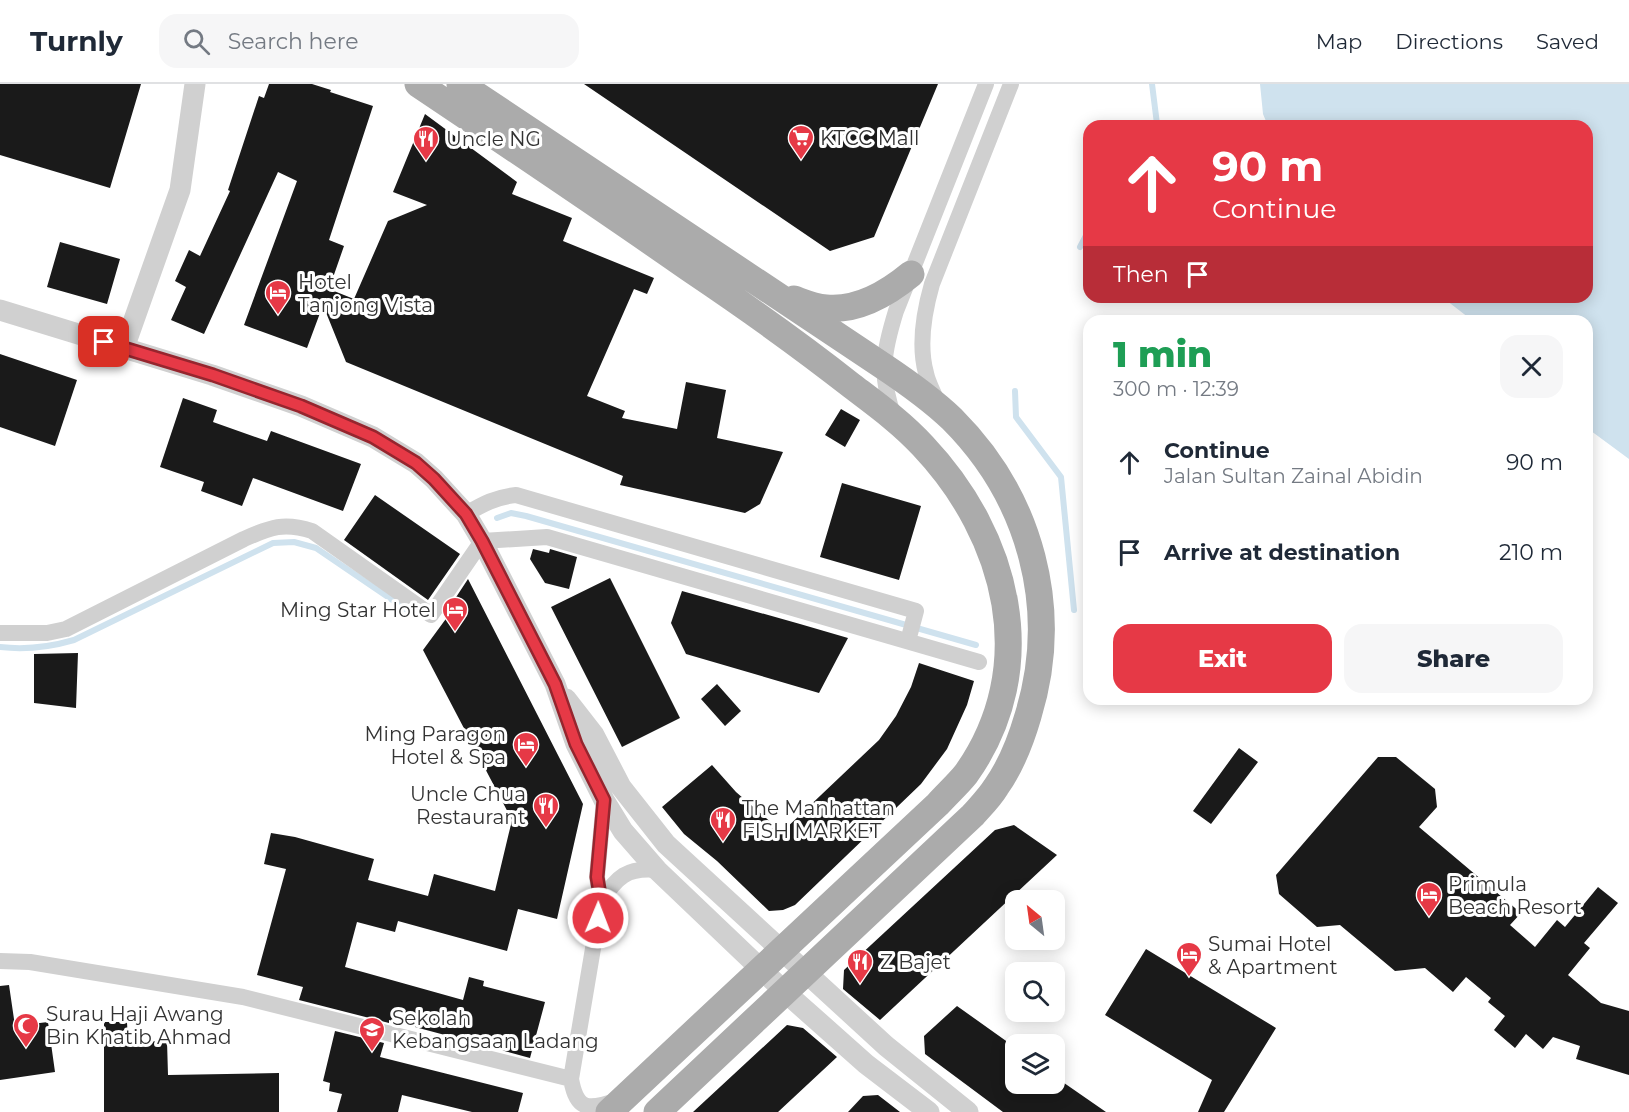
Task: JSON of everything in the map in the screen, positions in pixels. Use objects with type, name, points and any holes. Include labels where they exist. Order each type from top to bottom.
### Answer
[{"type":"main road","points":[[418,84],[734,299],[894,419],[922,445],[965,499],[981,528],[991,553],[1009,626],[1007,670],[999,708],[965,774],[938,804],[616,1105]]},
{"type":"main road","points":[[460,84],[883,366],[939,408],[977,448],[999,478],[1015,508],[1026,536],[1038,579],[1041,654],[1034,696],[1021,739],[997,786],[979,808],[657,1112]]},
{"type":"main road","points":[[760,285],[812,306],[838,308],[877,297],[894,288],[911,274]]},
{"type":"street","points":[[124,348],[180,190],[195,84]]},
{"type":"street","points":[[894,419],[883,366],[888,336],[986,84]]},
{"type":"street","points":[[939,408],[926,373],[922,354],[924,312],[932,284],[1011,84]]},
{"type":"street","points":[[0,310],[213,375],[301,406],[373,437],[416,463],[466,514],[482,541],[555,684],[576,744],[604,800],[624,831],[657,870],[771,960],[805,973],[886,1046],[968,1112]]},
{"type":"street","points":[[466,514],[501,496],[516,495],[916,611],[908,641]]},
{"type":"street","points":[[0,633],[47,633],[66,628],[244,538],[268,528],[294,525],[312,531],[431,615],[482,541]]},
{"type":"street","points":[[482,541],[547,537],[979,662]]},
{"type":"street","points":[[555,684],[594,735],[621,787],[666,844],[771,960],[785,992],[866,1064],[928,1112]]},
{"type":"street","points":[[604,800],[597,877],[601,901],[571,1079],[576,1100],[584,1107],[616,1105]]},
{"type":"street","points":[[601,901],[616,881],[627,872],[642,868],[657,870]]},
{"type":"street","points":[[0,961],[30,962],[243,997],[571,1079]]},
{"type":"water","points":[[1260,84],[1629,84],[1629,459],[1593,432],[1593,315],[1465,315],[1450,303],[1593,303],[1593,120],[1266,120]]},
{"type":"building","points":[[0,84],[141,84],[110,188],[0,155]]},
{"type":"building","points":[[269,84],[312,84],[373,106],[329,240],[344,246],[329,289],[354,299],[388,221],[427,205],[393,192],[425,114],[517,182],[512,194],[572,218],[563,241],[654,278],[647,294],[634,289],[587,396],[625,411],[622,418],[677,429],[686,382],[726,390],[717,438],[783,452],[760,504],[745,513],[620,485],[623,476],[346,362],[323,305],[307,348],[244,325],[297,181],[278,172],[204,334],[171,320],[186,287],[175,281],[189,250],[200,256],[230,191],[228,190],[259,96],[264,98]]},
{"type":"building","name":"KTCC Mall","points":[[584,84],[938,84],[874,237],[830,251]]},
{"type":"building","points":[[60,242],[120,259],[107,304],[47,287]]},
{"type":"building","points":[[0,354],[77,380],[55,446],[0,427]]},
{"type":"building","points":[[183,398],[217,410],[213,422],[267,441],[271,431],[361,464],[343,511],[253,478],[242,506],[201,491],[204,482],[160,467]]},
{"type":"building","points":[[841,409],[860,420],[845,447],[825,435]]},
{"type":"building","points":[[842,483],[921,506],[899,580],[820,557]]},
{"type":"building","points":[[375,495],[460,554],[428,600],[344,540]]},
{"type":"building","points":[[533,549],[549,553],[550,549],[577,557],[569,589],[545,583],[530,559]]},
{"type":"building","points":[[610,578],[680,718],[622,747],[551,607]]},
{"type":"building","points":[[468,579],[583,804],[557,919],[518,909],[507,951],[398,921],[395,932],[357,922],[345,967],[463,1000],[469,977],[484,981],[483,986],[545,1002],[530,1058],[389,1020],[389,1023],[299,1000],[303,987],[257,975],[286,869],[264,864],[271,833],[295,837],[374,859],[368,880],[428,896],[434,874],[495,891],[512,820],[423,650],[448,616],[445,614]]},
{"type":"building","points":[[682,591],[848,638],[819,693],[686,654],[671,623]]},
{"type":"building","points":[[78,653],[76,708],[34,703],[34,654]]},
{"type":"building","points":[[919,663],[974,681],[967,705],[947,749],[921,784],[795,905],[783,910],[769,911],[717,861],[684,834],[662,807],[712,765],[736,792],[782,832],[879,740],[896,716],[911,687]]},
{"type":"building","points":[[717,684],[741,711],[725,726],[701,699]]},
{"type":"building","points":[[1239,748],[1258,762],[1211,824],[1193,811]]},
{"type":"building","points":[[1378,757],[1396,757],[1435,789],[1437,807],[1419,827],[1521,913],[1510,925],[1535,947],[1557,920],[1565,927],[1598,887],[1618,903],[1584,943],[1590,948],[1568,975],[1601,1003],[1629,1011],[1629,1075],[1576,1059],[1580,1046],[1553,1037],[1543,1049],[1526,1034],[1515,1048],[1494,1030],[1505,1016],[1488,1002],[1491,998],[1466,977],[1453,992],[1425,968],[1395,971],[1340,925],[1317,927],[1279,894],[1276,875]]},
{"type":"building","points":[[1014,825],[1057,855],[1019,890],[1005,890],[1005,903],[880,1020],[843,989],[844,970],[995,830]]},
{"type":"building","points":[[1146,949],[1276,1028],[1224,1112],[1198,1112],[1212,1080],[1105,1015]]},
{"type":"building","name":"Surau Haji Awang Bin Khatib Ahmad","points":[[9,985],[15,1026],[48,1022],[55,1072],[0,1080],[0,986]]},
{"type":"building","points":[[957,1006],[1005,1040],[1005,1094],[1065,1094],[1065,1084],[1106,1112],[1003,1112],[925,1054],[924,1036]]},
{"type":"building","points":[[104,1022],[127,1022],[128,1042],[167,1041],[168,1075],[279,1073],[279,1112],[104,1112]]},
{"type":"building","points":[[787,1025],[803,1028],[837,1057],[778,1112],[693,1112]]},
{"type":"building","name":"Sekolah Kebangsaan Ladang","points":[[335,1031],[384,1043],[380,1057],[523,1093],[518,1112],[472,1112],[402,1095],[398,1112],[337,1112],[342,1094],[329,1091],[330,1083],[323,1081]]},
{"type":"building","points":[[878,1095],[900,1112],[848,1112],[863,1096]]},
{"type":"waterway","points":[[1152,84],[1156,120]]},
{"type":"waterway","points":[[1080,247],[1083,241]]},
{"type":"waterway","points":[[1015,391],[1016,417],[1061,477],[1074,610]]},
{"type":"waterway","points":[[497,518],[511,513],[526,516],[976,645]]},
{"type":"waterway","points":[[0,647],[37,647],[74,640],[273,543],[294,542],[316,548],[410,612]]},
{"type":"place","name":"KTCC Mall","points":[[801,161]]},
{"type":"place","name":"Uncle NG","points":[[426,162]]},
{"type":"place","name":"Hotel Tanjong Vista","points":[[278,316]]},
{"type":"place","name":"Ming Star Hotel","points":[[455,633]]},
{"type":"place","name":"Ming Paragon Hotel & Spa","points":[[526,768]]},
{"type":"place","name":"Uncle Chua Restaurant","points":[[546,829]]},
{"type":"place","name":"The Manhattan FISH MARKET","points":[[723,843]]},
{"type":"place","name":"Primula Beach Resort","points":[[1429,918]]},
{"type":"place","name":"Sumai Hotel & Apartment","points":[[1189,978]]},
{"type":"place","name":"Z Bajet","points":[[860,985]]},
{"type":"place","name":"Surau Haji Awang Bin Khatib Ahmad","points":[[26,1049]]},
{"type":"place","name":"Sekolah Kebangsaan Ladang","points":[[372,1053]]},
{"type":"route","points":[[104,342],[213,375],[301,406],[373,437],[416,463],[466,514],[555,684],[576,744],[604,800],[597,877],[601,901],[598,918]]}]
